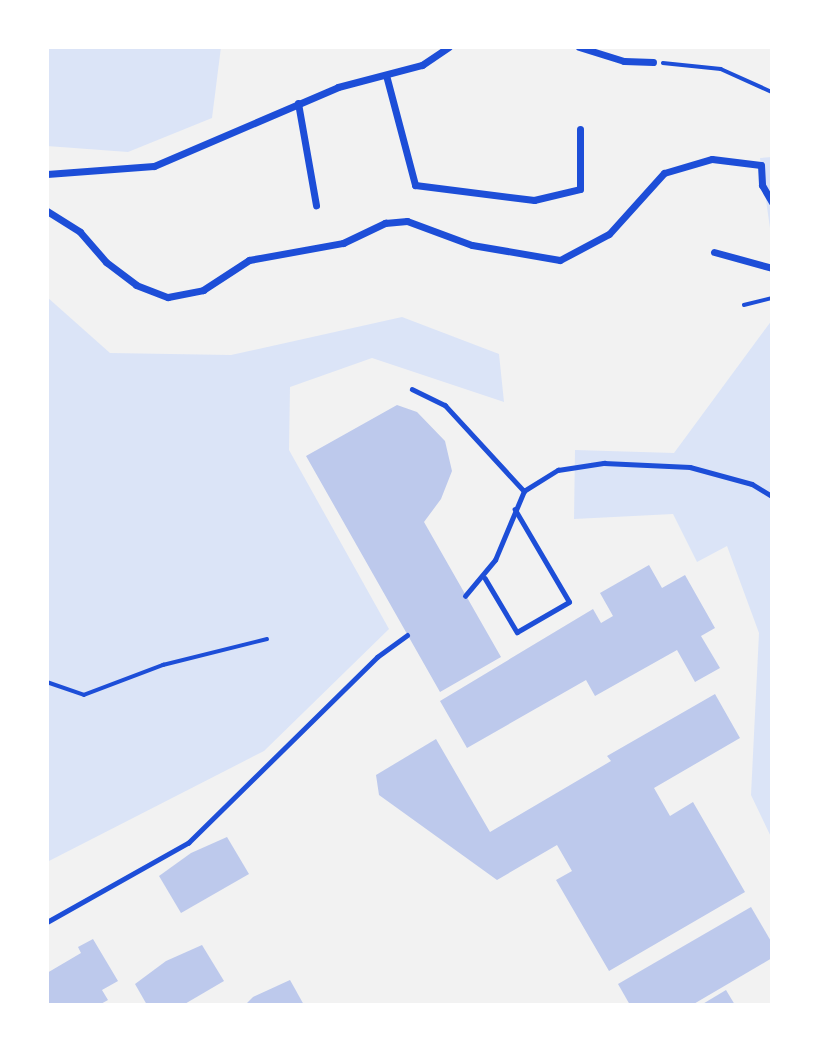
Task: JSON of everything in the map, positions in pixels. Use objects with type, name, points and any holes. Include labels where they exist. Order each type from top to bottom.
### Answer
[{"type":"street","points":[[47,174],[153,166],[298,103],[422,65],[449,47]]},
{"type":"street","points":[[579,47],[624,61],[653,62]]},
{"type":"street","points":[[386,75],[415,185],[534,200],[580,189],[580,129]]},
{"type":"street","points":[[298,103],[316,205]]},
{"type":"street","points":[[47,211],[80,232],[106,262],[136,285],[168,296],[203,290],[249,260],[344,243],[385,223],[407,221],[472,245],[560,260],[609,234],[664,173],[712,159],[761,165],[762,185],[772,202]]},
{"type":"street","points":[[713,252],[772,268]]},
{"type":"lane","points":[[412,389],[445,405],[524,491]]},
{"type":"lane","points":[[465,596],[485,578],[524,491],[558,470],[642,463],[690,467],[752,484],[772,496]]},
{"type":"lane","points":[[485,578],[517,632],[569,602],[514,509]]},
{"type":"lane","points":[[47,922],[188,843],[377,657],[407,635]]},
{"type":"path","points":[[653,62],[721,69],[772,92]]},
{"type":"path","points":[[744,305],[772,298]]},
{"type":"path","points":[[47,682],[84,695],[163,665],[267,639]]},
{"type":"shaded area","points":[[47,47],[221,47],[212,118],[128,152],[47,146]]},
{"type":"shaded area","points":[[772,157],[772,242],[760,158]]},
{"type":"shaded area","points":[[47,297],[110,353],[231,355],[402,317],[499,354],[504,402],[372,358],[290,387],[289,450],[389,629],[264,751],[47,862]]},
{"type":"shaded area","points":[[772,320],[772,839],[751,795],[759,633],[727,546],[697,562],[673,514],[574,519],[575,450],[674,453]]},
{"type":"building","points":[[397,405],[417,412],[445,441],[452,471],[441,499],[424,522],[501,657],[440,692],[306,456]]},
{"type":"building","points":[[649,565],[662,588],[685,575],[715,628],[701,636],[720,668],[695,682],[677,650],[595,696],[586,680],[467,748],[440,701],[593,609],[601,623],[613,616],[600,593]]},
{"type":"building","points":[[715,694],[740,738],[654,788],[670,816],[693,802],[745,892],[609,971],[556,880],[572,871],[557,845],[497,880],[379,795],[376,775],[436,739],[490,832],[611,761],[607,756]]},
{"type":"building","points":[[227,837],[249,874],[181,913],[159,876],[191,853]]},
{"type":"building","points":[[751,907],[772,943],[772,958],[692,1005],[630,1005],[618,984]]},
{"type":"building","points":[[93,939],[118,981],[102,990],[108,1000],[99,1005],[47,1005],[47,973],[81,953],[78,947]]},
{"type":"building","points":[[202,945],[224,981],[183,1005],[147,1005],[135,984],[166,961]]},
{"type":"building","points":[[290,980],[304,1005],[245,1005],[253,997]]},
{"type":"building","points":[[726,990],[735,1005],[701,1005]]}]
